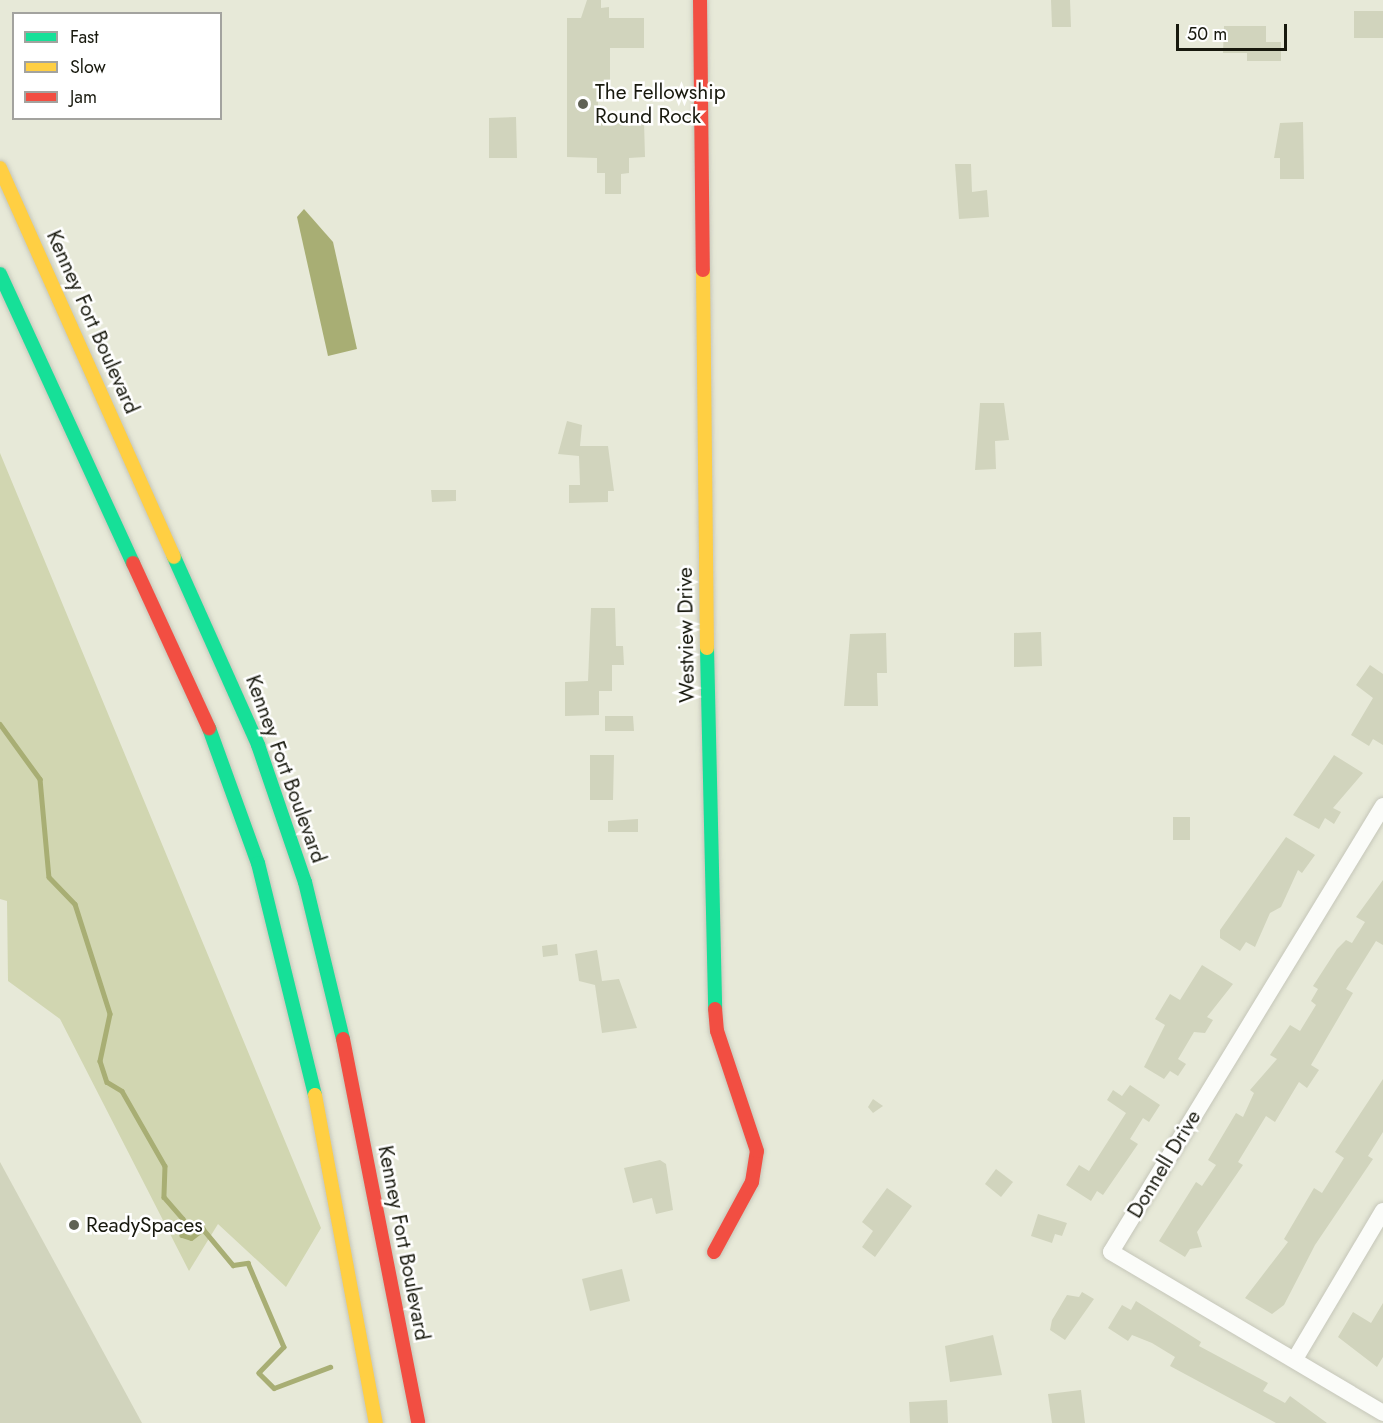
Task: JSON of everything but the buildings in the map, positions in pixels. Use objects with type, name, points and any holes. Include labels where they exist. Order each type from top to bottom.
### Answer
[{"type":"main road","name":"Westview Drive","points":[[700,0],[710,951],[717,1030],[757,1151],[752,1182],[714,1252]]},
{"type":"main road","name":"Kenney Fort Boulevard","points":[[0,168],[258,745],[305,882],[346,1050],[418,1423]]},
{"type":"main road","points":[[0,274],[231,755],[303,1033],[376,1423]]},
{"type":"main road","points":[[231,755],[258,745]]},
{"type":"street","name":"Donnell Drive","points":[[1383,806],[1111,1252],[1383,1413]]},
{"type":"street","points":[[1295,1359],[1383,1211]]},
{"type":"shaded area","points":[[304,209],[333,242],[357,349],[328,356],[297,217]]},
{"type":"shaded area","points":[[0,453],[321,1228],[286,1287],[218,1224],[189,1271],[60,1019],[8,981],[7,901],[0,899]]},
{"type":"waterway","points":[[0,724],[40,779],[49,877],[75,904],[110,1014],[100,1061],[107,1082],[122,1091],[165,1166],[164,1197],[183,1219],[182,1235],[191,1238],[203,1229],[233,1265],[248,1263],[284,1347],[259,1373],[274,1388],[330,1367]]},
{"type":"traffic: fast","points":[[0,274],[133,563]]},
{"type":"traffic: fast","points":[[174,557],[258,745],[305,882],[343,1039]]},
{"type":"traffic: fast","points":[[707,648],[715,1009]]},
{"type":"traffic: fast","points":[[209,728],[258,863],[315,1095]]},
{"type":"traffic: slow","points":[[0,168],[174,557]]},
{"type":"traffic: slow","points":[[703,270],[707,648]]},
{"type":"traffic: slow","points":[[315,1095],[376,1423]]},
{"type":"traffic: jam","points":[[700,0],[703,270]]},
{"type":"traffic: jam","points":[[133,563],[209,728]]},
{"type":"traffic: jam","points":[[714,1252],[752,1182],[757,1151],[717,1031],[715,1009]]},
{"type":"traffic: jam","points":[[343,1039],[418,1423]]},
{"type":"place","name":"The Fellowship Round Rock","points":[[583,104]]},
{"type":"place","name":"ReadySpaces","points":[[74,1225]]}]
